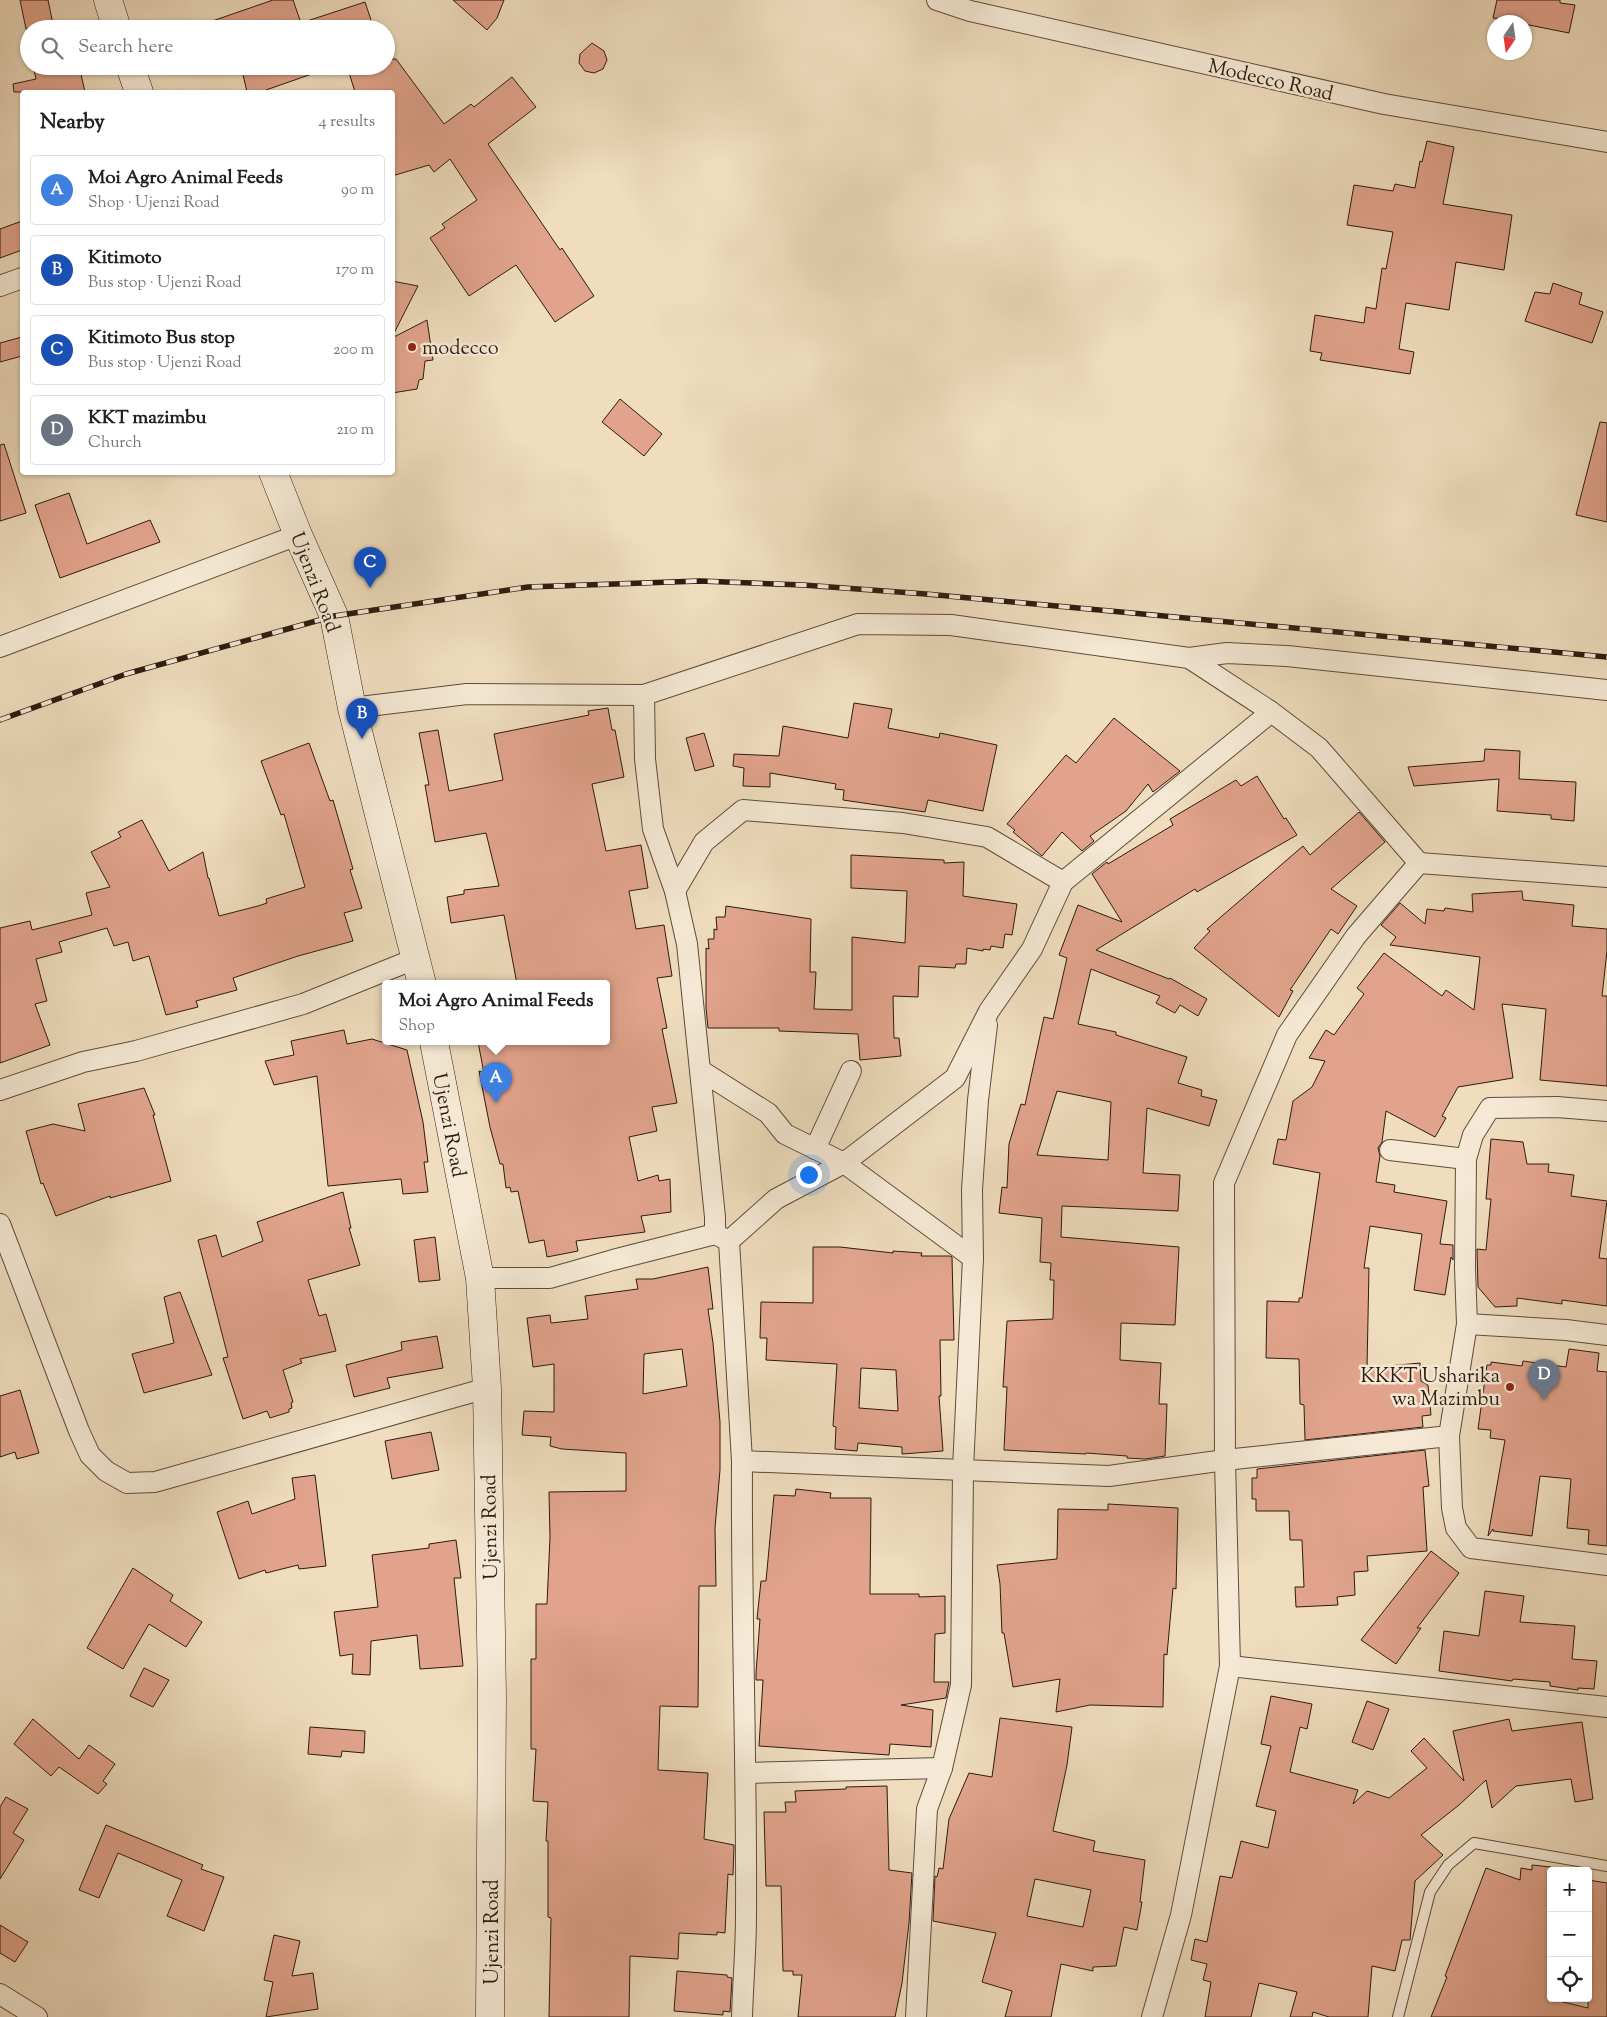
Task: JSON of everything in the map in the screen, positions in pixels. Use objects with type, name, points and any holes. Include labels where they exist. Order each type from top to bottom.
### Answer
[{"type":"street","points":[[108,0],[114,20]]},
{"type":"street","name":"Modecco Road","points":[[937,0],[970,11],[1384,104],[1607,142]]},
{"type":"street","points":[[133,75],[138,90]]},
{"type":"street","points":[[0,286],[20,279]]},
{"type":"street","name":"Ujenzi Road","points":[[274,475],[298,535],[334,616],[352,708],[420,971]]},
{"type":"street","points":[[0,647],[298,535]]},
{"type":"street","points":[[352,708],[467,694],[644,695],[858,624],[951,625],[1189,658],[1227,653],[1287,656],[1607,690]]},
{"type":"street","points":[[1189,658],[1270,712],[1319,748],[1418,863],[1607,877]]},
{"type":"street","points":[[644,695],[645,760],[653,830],[675,890],[686,944],[715,1217],[722,1237],[742,1461],[741,1568],[746,1773],[746,1917],[742,2017]]},
{"type":"street","points":[[480,1278],[550,1278],[613,1260],[722,1237],[776,1198],[844,1163],[955,1078],[989,1011],[1032,948],[1063,882],[1270,712]]},
{"type":"street","points":[[675,890],[704,842],[743,810],[903,823],[987,837],[1063,882]]},
{"type":"street","points":[[1152,2017],[1181,1915],[1230,1666],[1225,1460],[1224,1182],[1287,1035],[1356,936],[1418,863]]},
{"type":"street","points":[[388,980],[420,971]]},
{"type":"street","points":[[0,1090],[83,1062],[136,1051],[382,982]]},
{"type":"street","points":[[916,2017],[927,1808],[942,1768],[961,1685],[963,1469],[973,1258],[973,1181],[978,1100],[989,1011]]},
{"type":"street","name":"Ujenzi Road","points":[[435,1045],[480,1278],[487,1388],[492,1696],[490,2017]]},
{"type":"street","points":[[700,1070],[768,1113],[785,1134],[844,1163],[907,1212],[973,1258]]},
{"type":"street","points":[[815,1149],[851,1071]]},
{"type":"street","points":[[1607,1111],[1557,1107],[1490,1108],[1473,1135],[1466,1159],[1465,1268],[1467,1324],[1449,1436],[1452,1508],[1456,1528],[1471,1548],[1607,1565]]},
{"type":"street","points":[[1390,1150],[1466,1159]]},
{"type":"street","points":[[0,1224],[78,1431],[90,1455],[106,1471],[127,1483],[155,1482],[487,1388]]},
{"type":"street","points":[[1467,1324],[1607,1335]]},
{"type":"street","points":[[742,1461],[1109,1476],[1225,1460],[1449,1436]]},
{"type":"street","points":[[1230,1666],[1607,1707]]},
{"type":"street","points":[[746,1773],[942,1768]]},
{"type":"street","points":[[0,1994],[37,2017]]},
{"type":"lane","points":[[1398,2017],[1430,1892],[1448,1865],[1474,1843],[1607,1866]]},
{"type":"building","points":[[20,0],[48,0],[52,20],[24,20]]},
{"type":"building","points":[[273,0],[293,0],[300,20],[215,20]]},
{"type":"building","points":[[453,0],[504,0],[497,18],[487,30]]},
{"type":"building","points":[[1497,0],[1560,0],[1560,3],[1575,5],[1569,33],[1532,26],[1532,15],[1494,15]]},
{"type":"building","points":[[365,2],[371,20],[310,20]]},
{"type":"building","points":[[592,43],[604,51],[607,60],[603,69],[594,73],[585,71],[579,63],[580,54]]},
{"type":"building","points":[[396,59],[444,124],[471,104],[474,107],[512,77],[536,107],[488,144],[560,250],[562,248],[594,296],[555,322],[516,265],[469,296],[430,238],[445,228],[442,224],[477,200],[450,159],[434,172],[429,165],[395,175],[395,90],[354,90],[350,75],[395,75]]},
{"type":"building","points":[[35,75],[81,75],[85,90],[20,90],[20,92],[14,92],[13,84],[36,79]]},
{"type":"building","points":[[243,75],[309,75],[266,90],[247,90]]},
{"type":"building","points":[[1427,141],[1454,147],[1443,204],[1512,215],[1504,270],[1456,262],[1449,310],[1406,303],[1399,349],[1414,352],[1410,374],[1320,360],[1322,353],[1310,351],[1315,315],[1364,323],[1366,307],[1376,309],[1382,268],[1386,269],[1393,232],[1347,225],[1354,185],[1393,191],[1395,184],[1415,188],[1420,161],[1422,162]]},
{"type":"building","points":[[20,222],[20,251],[0,258],[0,229]]},
{"type":"building","points":[[395,282],[418,286],[395,331]]},
{"type":"building","points":[[1553,283],[1582,293],[1579,304],[1603,312],[1592,343],[1525,321],[1535,292],[1550,294]]},
{"type":"building","points":[[427,320],[433,360],[425,361],[423,379],[419,380],[417,389],[395,393],[395,336]]},
{"type":"building","points":[[20,338],[20,357],[0,362],[0,343]]},
{"type":"building","points":[[620,399],[662,434],[644,456],[602,422]]},
{"type":"building","points":[[1600,422],[1607,423],[1607,522],[1576,515]]},
{"type":"building","points":[[4,444],[26,513],[0,521],[0,445]]},
{"type":"building","points":[[69,493],[87,544],[150,520],[160,542],[60,578],[35,505]]},
{"type":"building","points":[[854,703],[892,709],[888,728],[939,738],[940,733],[997,745],[983,811],[928,800],[925,812],[843,800],[844,790],[835,789],[836,784],[770,773],[770,787],[743,786],[744,768],[733,766],[734,754],[779,756],[783,726],[848,738]]},
{"type":"building","points":[[608,708],[612,730],[615,730],[624,777],[592,784],[606,851],[641,845],[648,888],[629,891],[636,929],[664,925],[672,976],[657,978],[667,1028],[662,1029],[677,1103],[652,1107],[657,1131],[629,1137],[638,1181],[658,1175],[659,1181],[670,1179],[671,1212],[641,1216],[645,1232],[576,1241],[578,1251],[547,1257],[544,1240],[529,1243],[518,1191],[511,1192],[510,1187],[506,1188],[503,1164],[500,1164],[490,1127],[479,1071],[484,1073],[479,1045],[610,1045],[610,980],[516,980],[504,915],[451,923],[447,897],[464,894],[464,890],[499,886],[486,833],[435,842],[425,785],[429,785],[419,733],[438,730],[449,791],[503,780],[494,734],[589,715],[588,711]]},
{"type":"building","points":[[1114,718],[1180,771],[1153,792],[1148,784],[1126,811],[1090,836],[1094,841],[1082,851],[1062,832],[1042,856],[1013,832],[1015,830],[1007,824],[1066,755],[1076,763]]},
{"type":"building","points":[[704,733],[714,766],[695,771],[686,738]]},
{"type":"building","points":[[309,743],[330,801],[333,800],[353,869],[350,870],[362,908],[344,913],[353,941],[298,956],[233,978],[237,990],[196,1001],[198,1007],[166,1015],[149,956],[133,961],[128,942],[114,946],[107,928],[59,942],[62,952],[36,959],[47,1001],[35,1004],[50,1045],[0,1063],[0,928],[30,921],[32,930],[92,915],[86,893],[110,887],[91,852],[121,837],[118,832],[142,820],[169,871],[203,852],[219,916],[267,903],[266,899],[305,887],[284,814],[281,815],[261,761]]},
{"type":"building","points":[[1485,749],[1520,751],[1519,779],[1576,782],[1574,821],[1551,819],[1551,815],[1497,811],[1499,779],[1414,786],[1408,767],[1484,761]]},
{"type":"building","points":[[1257,776],[1284,819],[1286,818],[1297,835],[1197,892],[1195,889],[1096,950],[1170,978],[1207,999],[1198,1016],[1180,1005],[1175,1013],[1156,1003],[1160,996],[1091,969],[1078,1024],[1116,1032],[1116,1035],[1187,1057],[1178,1083],[1202,1090],[1201,1096],[1217,1100],[1209,1126],[1147,1108],[1143,1173],[1180,1175],[1178,1211],[1062,1206],[1061,1237],[1179,1247],[1175,1325],[1121,1323],[1120,1360],[1161,1363],[1159,1404],[1167,1404],[1165,1456],[1145,1459],[1086,1453],[1004,1450],[1007,1387],[1003,1387],[1007,1321],[1053,1319],[1054,1280],[1050,1280],[1051,1263],[1040,1262],[1042,1218],[999,1213],[1002,1187],[1007,1188],[1009,1144],[1021,1104],[1025,1105],[1044,1017],[1053,1019],[1067,958],[1059,955],[1078,905],[1122,922],[1092,874],[1107,862],[1108,864],[1173,825],[1170,819],[1236,780],[1241,786]],"holes":[[[1057,1091],[1111,1102],[1108,1160],[1037,1155]]]},
{"type":"building","points":[[1359,812],[1385,842],[1331,889],[1357,906],[1338,934],[1331,929],[1290,990],[1293,991],[1279,1017],[1194,948],[1210,931],[1207,929],[1303,846],[1310,855]]},
{"type":"building","points":[[851,855],[944,860],[944,863],[964,862],[963,896],[1017,904],[1012,935],[1005,934],[1003,948],[991,946],[990,950],[983,949],[983,951],[967,948],[966,964],[956,964],[955,968],[919,966],[918,997],[893,996],[894,1038],[899,1038],[901,1056],[860,1060],[858,1034],[779,1031],[779,1028],[708,1028],[706,948],[709,949],[708,939],[714,939],[714,929],[717,930],[716,917],[725,917],[726,906],[811,919],[810,972],[816,972],[814,1009],[852,1010],[852,937],[905,943],[907,891],[851,888]]},
{"type":"building","points":[[1522,891],[1523,900],[1574,905],[1572,926],[1607,929],[1607,951],[1602,996],[1607,996],[1607,1086],[1540,1080],[1546,1009],[1502,1004],[1513,1078],[1458,1087],[1442,1116],[1446,1118],[1435,1137],[1386,1111],[1382,1142],[1378,1148],[1380,1156],[1376,1182],[1395,1185],[1394,1192],[1447,1201],[1440,1244],[1453,1245],[1453,1260],[1451,1257],[1445,1295],[1414,1290],[1422,1234],[1370,1226],[1364,1268],[1369,1268],[1367,1368],[1420,1363],[1421,1381],[1428,1385],[1431,1415],[1422,1416],[1423,1427],[1305,1440],[1304,1405],[1300,1404],[1299,1359],[1266,1358],[1267,1301],[1299,1302],[1299,1298],[1302,1298],[1320,1173],[1273,1164],[1278,1139],[1286,1140],[1293,1101],[1312,1087],[1325,1061],[1309,1058],[1326,1030],[1334,1035],[1364,994],[1357,988],[1384,953],[1442,996],[1446,990],[1474,1010],[1480,957],[1390,945],[1396,937],[1381,925],[1400,903],[1425,924],[1427,909],[1444,911],[1445,908],[1473,912],[1472,894]]},
{"type":"building","points":[[344,1030],[347,1044],[372,1039],[382,1042],[382,1045],[391,1045],[407,1050],[423,1122],[428,1162],[424,1162],[428,1192],[403,1194],[401,1179],[328,1186],[317,1076],[274,1085],[265,1061],[294,1055],[291,1041]]},
{"type":"building","points":[[144,1088],[155,1115],[153,1115],[171,1181],[110,1198],[110,1196],[56,1216],[43,1183],[41,1184],[26,1131],[53,1124],[85,1131],[78,1104]]},
{"type":"building","points":[[1491,1139],[1523,1142],[1527,1164],[1549,1164],[1548,1172],[1574,1175],[1571,1196],[1607,1201],[1599,1258],[1607,1259],[1607,1306],[1562,1300],[1562,1304],[1517,1298],[1517,1306],[1495,1307],[1478,1287],[1477,1249],[1486,1250],[1491,1199],[1486,1199]]},
{"type":"building","points":[[343,1192],[351,1228],[349,1228],[360,1265],[308,1280],[319,1316],[326,1314],[336,1351],[300,1359],[302,1363],[283,1370],[293,1402],[289,1412],[270,1418],[267,1411],[243,1419],[223,1358],[228,1357],[198,1240],[216,1235],[222,1257],[263,1241],[257,1222]]},
{"type":"building","points":[[435,1237],[440,1280],[419,1282],[414,1240]]},
{"type":"building","points":[[813,1247],[840,1247],[893,1253],[893,1251],[922,1253],[921,1256],[952,1257],[954,1340],[940,1340],[941,1396],[939,1396],[943,1451],[902,1454],[902,1447],[858,1443],[857,1451],[835,1449],[836,1427],[833,1426],[837,1364],[766,1360],[767,1338],[760,1338],[761,1302],[813,1303]],"holes":[[[861,1368],[896,1370],[898,1411],[859,1408]]]},
{"type":"building","points":[[708,1267],[713,1309],[708,1309],[720,1422],[720,1470],[715,1528],[716,1586],[699,1586],[698,1707],[660,1706],[658,1770],[708,1773],[704,1839],[734,1845],[733,1875],[728,1874],[725,1933],[717,1932],[717,1935],[679,1933],[678,1959],[630,1956],[629,2017],[549,2017],[551,1918],[548,1917],[548,1841],[546,1841],[548,1802],[533,1801],[536,1749],[531,1749],[531,1659],[536,1659],[536,1604],[547,1604],[550,1537],[549,1492],[626,1491],[626,1453],[562,1449],[550,1446],[551,1437],[522,1435],[524,1411],[554,1412],[554,1364],[533,1367],[527,1318],[550,1315],[551,1323],[588,1319],[585,1296],[638,1289],[636,1279],[653,1279]],"holes":[[[682,1349],[687,1386],[643,1394],[644,1354]]]},
{"type":"building","points":[[180,1292],[212,1375],[144,1393],[132,1354],[174,1343],[164,1297]]},
{"type":"building","points":[[437,1336],[443,1368],[387,1378],[390,1388],[354,1397],[346,1365],[402,1350],[401,1342]]},
{"type":"building","points":[[1569,1349],[1599,1353],[1597,1371],[1607,1372],[1607,1546],[1588,1544],[1589,1530],[1567,1528],[1571,1479],[1540,1476],[1532,1536],[1493,1531],[1493,1529],[1488,1536],[1505,1440],[1490,1438],[1491,1430],[1478,1429],[1487,1365],[1491,1365],[1491,1362],[1522,1366],[1523,1361],[1566,1367]]},
{"type":"building","points":[[20,1390],[39,1453],[17,1459],[15,1452],[0,1457],[0,1396]]},
{"type":"building","points":[[431,1432],[439,1470],[392,1479],[385,1441]]},
{"type":"building","points":[[1425,1450],[1429,1486],[1423,1487],[1427,1551],[1367,1556],[1368,1571],[1354,1572],[1355,1595],[1337,1597],[1338,1605],[1296,1607],[1295,1587],[1304,1587],[1302,1540],[1290,1540],[1289,1511],[1256,1511],[1256,1499],[1252,1499],[1252,1478],[1257,1478],[1257,1469]]},
{"type":"building","points":[[315,1475],[326,1566],[299,1569],[298,1565],[266,1573],[265,1570],[239,1579],[217,1512],[248,1501],[252,1514],[295,1499],[292,1478]]},
{"type":"building","points":[[796,1489],[831,1493],[830,1498],[871,1498],[870,1594],[919,1594],[919,1597],[945,1596],[945,1633],[935,1634],[934,1682],[949,1682],[946,1698],[901,1705],[933,1710],[931,1747],[890,1744],[889,1755],[759,1746],[763,1680],[756,1680],[756,1673],[760,1619],[757,1619],[761,1581],[766,1581],[774,1495],[795,1496]]},
{"type":"building","points":[[1108,1504],[1178,1508],[1176,1589],[1173,1588],[1167,1655],[1164,1654],[1163,1707],[1090,1705],[1056,1712],[1060,1679],[1013,1687],[1004,1633],[1002,1633],[1000,1584],[997,1565],[1057,1559],[1058,1509],[1108,1510]]},
{"type":"building","points":[[456,1540],[461,1578],[454,1578],[463,1666],[420,1669],[417,1635],[371,1641],[370,1675],[352,1674],[353,1654],[340,1656],[334,1612],[378,1607],[372,1555],[429,1548],[429,1544]]},
{"type":"building","points":[[1431,1551],[1459,1573],[1417,1628],[1421,1628],[1396,1664],[1361,1640]]},
{"type":"building","points":[[133,1568],[173,1595],[170,1601],[202,1622],[186,1647],[149,1624],[123,1669],[87,1648]]},
{"type":"building","points":[[1485,1591],[1524,1596],[1520,1622],[1575,1626],[1572,1659],[1597,1661],[1594,1689],[1578,1688],[1578,1690],[1550,1686],[1550,1682],[1513,1679],[1512,1681],[1439,1671],[1444,1631],[1479,1636]]},
{"type":"building","points":[[144,1668],[169,1680],[153,1707],[130,1696]]},
{"type":"building","points":[[1271,1696],[1312,1704],[1307,1729],[1300,1727],[1290,1772],[1358,1790],[1353,1804],[1367,1791],[1389,1798],[1427,1768],[1411,1751],[1424,1738],[1464,1781],[1453,1731],[1509,1719],[1512,1731],[1582,1722],[1593,1799],[1575,1802],[1571,1779],[1516,1786],[1492,1808],[1486,1780],[1459,1805],[1421,1835],[1443,1855],[1415,1881],[1410,1940],[1402,1940],[1395,1971],[1372,1966],[1368,2017],[1329,2017],[1313,2012],[1312,2017],[1290,2017],[1297,1992],[1259,1983],[1251,2017],[1205,2017],[1211,1982],[1203,1980],[1207,1964],[1191,1960],[1195,1939],[1207,1942],[1220,1876],[1232,1878],[1241,1841],[1268,1848],[1276,1811],[1256,1806],[1271,1746],[1261,1744]]},
{"type":"building","points":[[1367,1701],[1389,1709],[1373,1750],[1352,1742]]},
{"type":"building","points":[[1000,1718],[1072,1727],[1067,1765],[1053,1831],[1095,1841],[1093,1851],[1145,1860],[1140,1902],[1142,1902],[1137,1930],[1124,1927],[1116,1966],[1093,1967],[1093,1971],[1061,1964],[1051,2017],[1005,2017],[1012,1991],[982,1982],[996,1933],[933,1921],[935,1876],[937,1877],[939,1868],[943,1869],[949,1819],[969,1773],[992,1777]],"holes":[[[1035,1879],[1091,1890],[1083,1927],[1027,1916]]]},
{"type":"building","points":[[33,1719],[79,1759],[89,1745],[115,1764],[103,1781],[107,1784],[98,1794],[59,1767],[51,1776],[14,1744]]},
{"type":"building","points":[[310,1727],[365,1731],[364,1753],[342,1751],[341,1757],[308,1754]]},
{"type":"building","points":[[887,1786],[889,1870],[912,1873],[909,1923],[902,1983],[895,2017],[798,2017],[802,1975],[793,1975],[793,1971],[783,1971],[781,1886],[766,1886],[764,1812],[786,1812],[785,1802],[796,1802],[795,1791]]},
{"type":"building","points":[[6,1797],[28,1809],[13,1833],[24,1840],[0,1879],[0,1807]]},
{"type":"building","points":[[106,1825],[203,1865],[201,1869],[224,1877],[204,1931],[167,1916],[182,1880],[118,1853],[99,1898],[79,1890]]},
{"type":"building","points":[[1532,1865],[1551,1867],[1547,1867],[1547,2002],[1563,2002],[1588,2008],[1588,2002],[1592,2002],[1592,1881],[1607,1883],[1607,2017],[1431,2017],[1486,1868],[1520,1880],[1521,1868],[1532,1870]]},
{"type":"building","points":[[0,1925],[28,1942],[15,1962],[0,1953]]},
{"type":"building","points":[[274,1935],[300,1941],[292,1976],[313,1973],[318,2009],[266,2017],[273,1982],[264,1980]]},
{"type":"building","points":[[677,1971],[727,1975],[727,1977],[732,1978],[730,2012],[723,2011],[723,2015],[674,2011]]},
{"type":"railway","points":[[0,720],[126,674],[334,616],[528,587],[700,581],[803,585],[926,594],[1607,657]]},
{"type":"place","name":"modecco","points":[[412,347]]},
{"type":"place","name":"Kitimoto Bus stop","points":[[370,588]]},
{"type":"place","name":"Kitimoto","points":[[362,739]]},
{"type":"place","name":"Moi Agro Animal Feeds","points":[[496,1103]]},
{"type":"place","name":"KKKT Usharika wa Mazimbu","points":[[1510,1387]]},
{"type":"place","name":"KKT mazimbu","points":[[1544,1400]]}]
